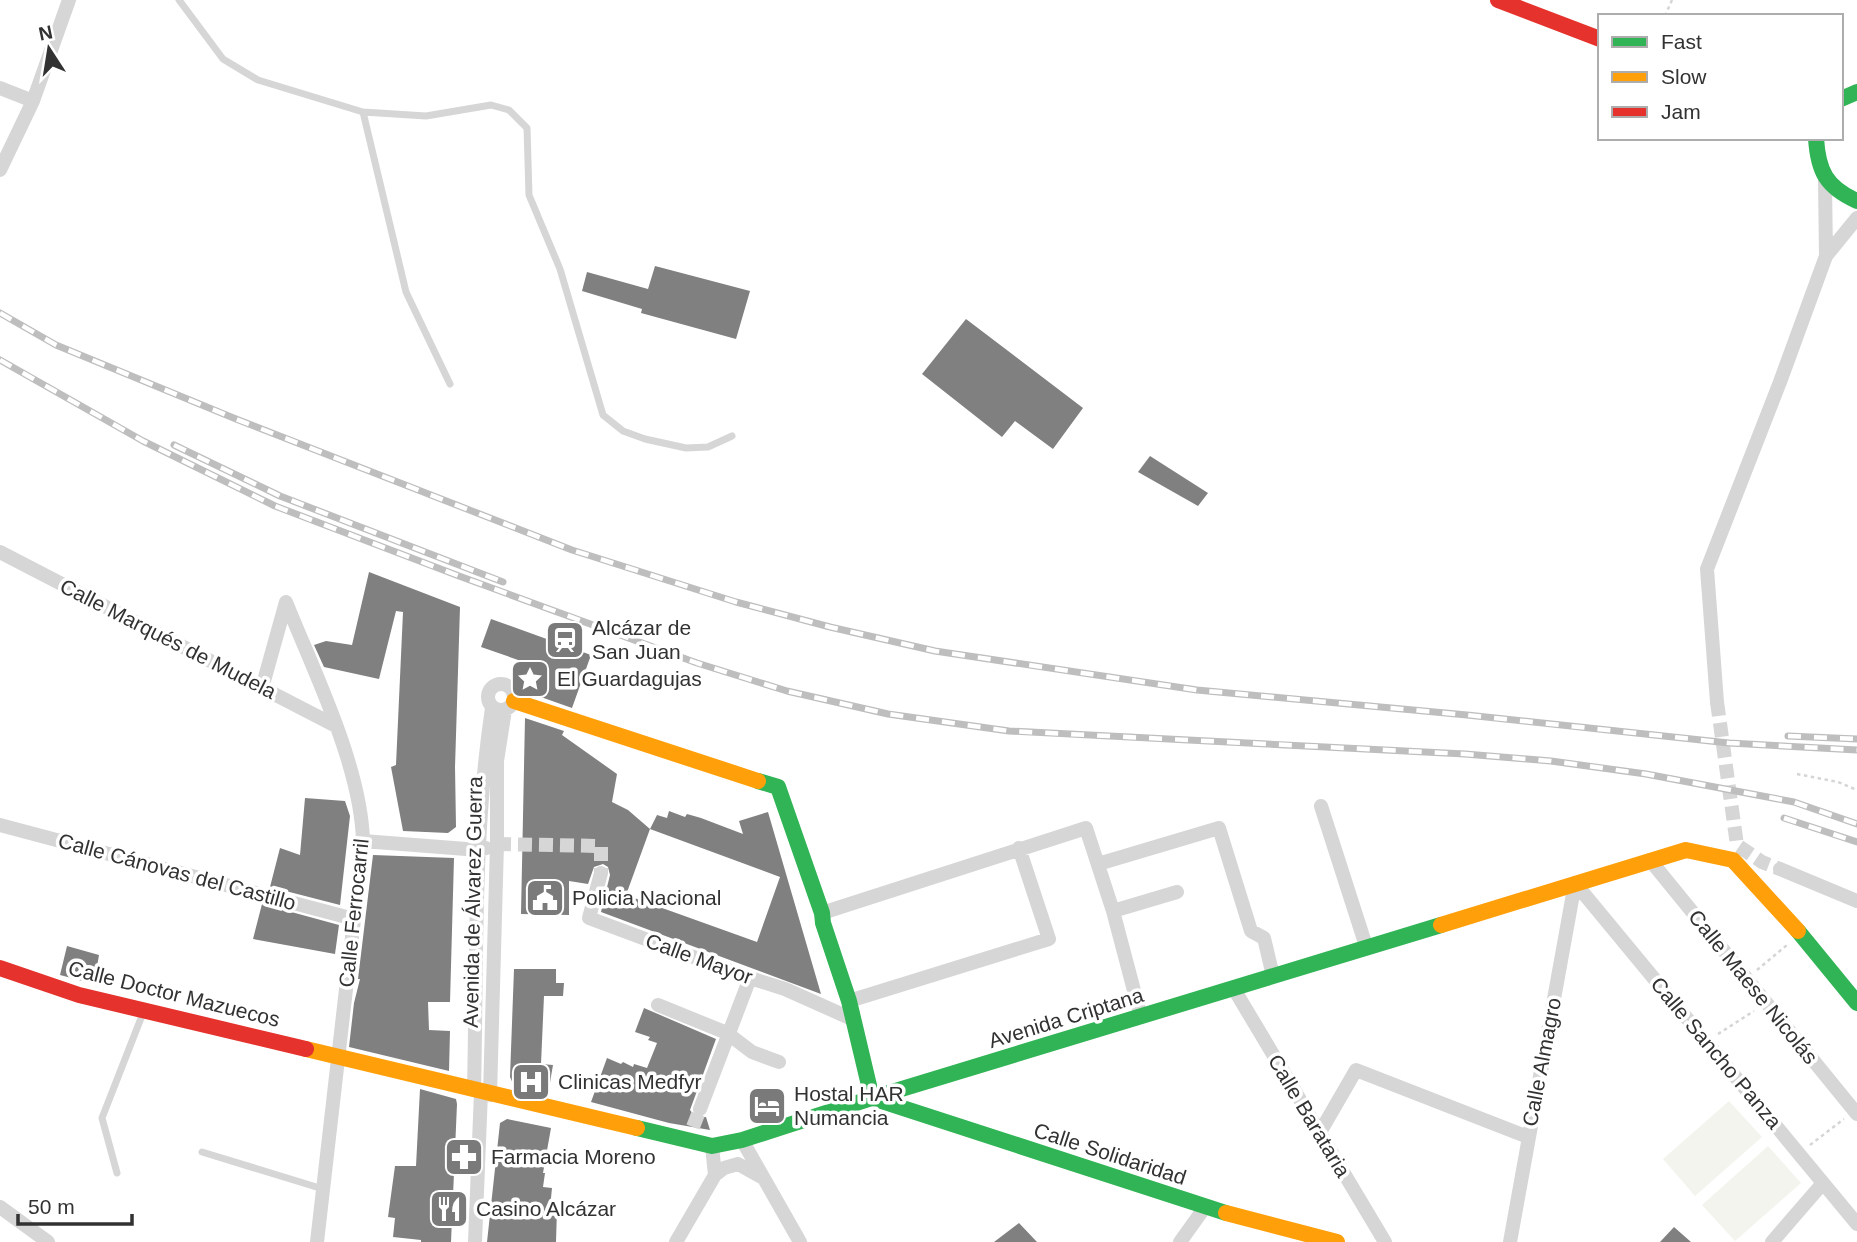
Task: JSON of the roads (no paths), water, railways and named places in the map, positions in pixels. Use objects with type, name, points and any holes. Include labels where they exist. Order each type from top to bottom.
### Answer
[{"type":"street","points":[[0,170],[33,101],[69,0]]},
{"type":"street","points":[[1498,0],[1598,38]]},
{"type":"street","points":[[0,88],[33,101]]},
{"type":"street","points":[[1802,140],[1825,180],[1826,256]]},
{"type":"street","points":[[1815,140],[1816,160]]},
{"type":"street","points":[[1825,180],[1842,195],[1857,201]]},
{"type":"street","points":[[1717,702],[1707,569],[1780,383],[1826,256],[1857,218]]},
{"type":"street","name":"Calle Marqués de Mudela","points":[[0,551],[336,726]]},
{"type":"street","name":"Calle Ferrocarril","points":[[262,688],[286,602],[336,726],[362,812],[363,841],[317,1242]]},
{"type":"street","points":[[504,706],[568,720],[778,787],[849,1001],[872,1098]]},
{"type":"street","name":"Avenida de Álvarez Guerra","points":[[482,1092],[497,844],[497,761],[504,706]]},
{"type":"street","name":"Avenida de Álvarez Guerra","points":[[482,1092],[479,850],[484,760],[504,706]]},
{"type":"street","points":[[1321,806],[1366,946]]},
{"type":"street","name":"Calle Cánovas del Castillo","points":[[0,825],[354,919]]},
{"type":"street","points":[[822,913],[1086,828],[1113,911],[1141,1017]]},
{"type":"street","points":[[1098,864],[1219,828],[1251,931],[1265,938],[1273,976]]},
{"type":"street","points":[[363,841],[479,850],[497,844]]},
{"type":"street","points":[[849,1001],[1049,939],[1019,848]]},
{"type":"street","name":"Avenida Criptana","points":[[482,1092],[691,1134],[712,1146],[742,1140],[1366,946],[1686,850],[1733,860],[1800,934],[1857,1003]]},
{"type":"street","name":"Calle Maese Nicolás","points":[[1650,860],[1856,1113]]},
{"type":"street","points":[[1780,869],[1857,901]]},
{"type":"street","name":"Calle Mayor","points":[[601,873],[589,918],[785,989],[852,1019]]},
{"type":"street","name":"Calle Sancho Panza","points":[[1575,883],[1857,1224]]},
{"type":"street","name":"Calle Almagro","points":[[1510,1242],[1575,883]]},
{"type":"street","points":[[1113,911],[1177,892]]},
{"type":"street","name":"Calle Doctor Mazuecos","points":[[0,968],[79,995],[482,1092]]},
{"type":"street","points":[[700,1109],[750,978]]},
{"type":"street","name":"Calle Barataria","points":[[1234,989],[1385,1242]]},
{"type":"street","points":[[658,1005],[727,1033],[752,1052],[779,1062]]},
{"type":"street","points":[[1319,1134],[1356,1070],[1528,1137]]},
{"type":"street","points":[[475,1242],[482,1092]]},
{"type":"street","name":"Calle Solidaridad","points":[[872,1098],[1205,1207],[1337,1242]]},
{"type":"street","points":[[742,1140],[800,1242]]},
{"type":"street","points":[[712,1146],[715,1175]]},
{"type":"street","points":[[676,1242],[715,1175],[724,1168],[738,1164],[764,1179]]},
{"type":"street","points":[[1772,1242],[1824,1183]]},
{"type":"street","points":[[0,1206],[48,1242]]},
{"type":"street","points":[[1180,1242],[1205,1207]]},
{"type":"lane","points":[[179,0],[223,59],[258,80],[363,112],[426,116],[491,105],[509,110],[527,128],[529,195],[560,269],[603,415],[623,431],[686,448],[708,447],[732,436]]},
{"type":"lane","points":[[363,112],[406,292],[450,384]]},
{"type":"lane","points":[[117,1173],[102,1118],[144,1009]]},
{"type":"lane","points":[[201,1152],[324,1189]]},
{"type":"tunnel","points":[[1717,702],[1737,845],[1762,862],[1780,869]]},
{"type":"tunnel","points":[[497,844],[601,846],[601,873]]},
{"type":"tunnel","points":[[693,1127],[700,1109]]},
{"type":"railway","points":[[0,313],[56,345],[236,419],[572,550],[736,602],[830,627],[935,651],[1197,690],[1729,743],[1857,750]]},
{"type":"railway","points":[[0,360],[143,441],[275,506],[697,663],[787,691],[888,714],[1009,731],[1465,754],[1551,761],[1646,774],[1794,802],[1857,824]]},
{"type":"railway","points":[[174,445],[280,496],[503,582]]},
{"type":"railway","points":[[1788,736],[1857,739]]},
{"type":"railway","points":[[1784,818],[1857,842]]},
{"type":"place","name":"Alcázar de San Juan","points":[[565,640]]},
{"type":"place","name":"El Guardagujas","points":[[530,679]]},
{"type":"place","name":"Policia Nacional","points":[[545,898]]},
{"type":"place","name":"Clinicas Medfyr","points":[[531,1082]]},
{"type":"place","name":"Hostal HAR Numancia","points":[[767,1106]]},
{"type":"place","name":"Farmacia Moreno","points":[[464,1157]]},
{"type":"place","name":"Casino Alcázar","points":[[449,1209]]}]
